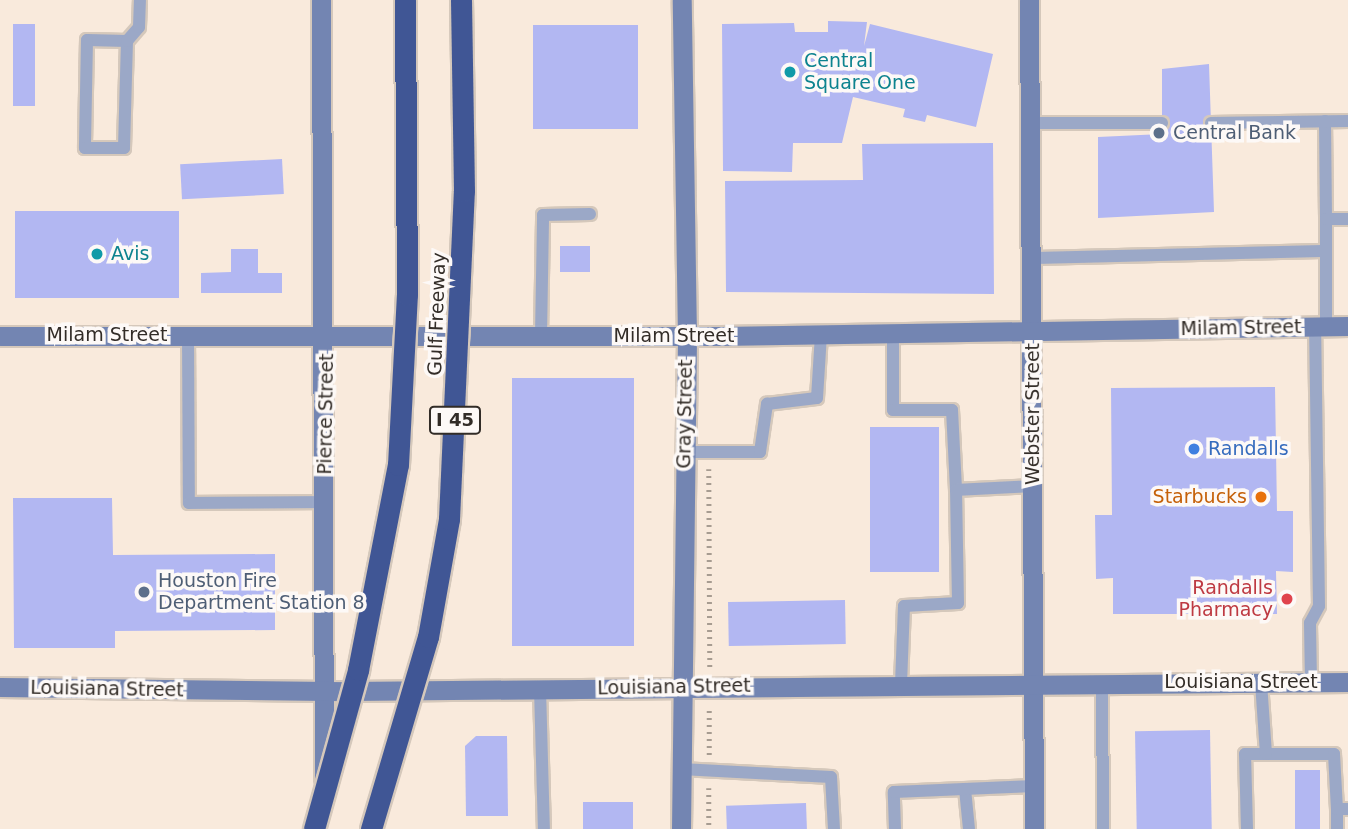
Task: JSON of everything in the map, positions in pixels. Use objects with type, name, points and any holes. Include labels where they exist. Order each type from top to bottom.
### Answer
[{"type":"highway","name":"Gulf Freeway","points":[[314,829],[358,670],[398,465],[407,295],[405,0]]},
{"type":"highway","name":"Gulf Freeway","points":[[371,829],[428,637],[449,519],[464,191],[461,0]]},
{"type":"main road","name":"Pierce Street","points":[[321,0],[327,333],[324,829]]},
{"type":"main road","name":"Gray Street","points":[[681,829],[687,337],[682,0]]},
{"type":"main road","name":"Webster Street","points":[[1029,0],[1034,829]]},
{"type":"main road","name":"Milam Street","points":[[0,336],[327,333],[687,337],[1348,326]]},
{"type":"main road","name":"Louisiana Street","points":[[0,687],[323,691],[1348,682]]},
{"type":"lane","points":[[127,41],[87,40],[85,148],[124,148],[127,41],[139,27],[140,0]]},
{"type":"lane","points":[[1311,682],[1310,623],[1319,606],[1321,327],[1326,251],[1325,121]]},
{"type":"lane","points":[[1211,123],[1348,121]]},
{"type":"lane","points":[[1030,123],[1162,123]]},
{"type":"lane","points":[[541,335],[543,215],[590,214]]},
{"type":"lane","points":[[1326,219],[1348,219]]},
{"type":"lane","points":[[1031,258],[1326,251]]},
{"type":"lane","points":[[893,333],[893,410],[952,410],[956,490],[958,603],[904,606],[901,684]]},
{"type":"lane","points":[[188,334],[189,503],[325,502]]},
{"type":"lane","points":[[685,452],[760,452],[767,404],[817,398],[821,335]]},
{"type":"lane","points":[[956,490],[1033,486]]},
{"type":"lane","points":[[1261,682],[1266,754]]},
{"type":"lane","points":[[1102,683],[1103,829]]},
{"type":"lane","points":[[540,689],[544,829]]},
{"type":"lane","points":[[1247,829],[1245,754],[1335,754],[1343,809],[1337,829]]},
{"type":"lane","points":[[681,769],[831,778],[834,829]]},
{"type":"lane","points":[[895,829],[894,792],[1034,786]]},
{"type":"lane","points":[[964,789],[969,829]]},
{"type":"path","points":[[709,452],[710,655]]},
{"type":"building","name":"Central Square One","points":[[828,21],[867,22],[864,46],[870,24],[993,54],[976,127],[927,115],[925,122],[903,117],[905,109],[853,97],[842,143],[793,143],[792,172],[723,171],[722,24],[794,23],[795,32],[828,32]]},
{"type":"building","points":[[13,24],[35,24],[35,106],[13,106]]},
{"type":"building","points":[[533,25],[638,25],[638,129],[533,129]]},
{"type":"building","points":[[1209,64],[1214,212],[1098,218],[1098,137],[1162,134],[1162,69]]},
{"type":"building","points":[[993,143],[994,294],[726,292],[725,181],[863,180],[862,144]]},
{"type":"building","points":[[282,159],[284,194],[182,199],[180,164]]},
{"type":"building","name":"Avis","points":[[15,211],[179,211],[179,298],[15,298]]},
{"type":"building","points":[[560,246],[590,246],[590,272],[560,272]]},
{"type":"building","points":[[231,249],[258,249],[258,273],[282,273],[282,293],[201,293],[201,273],[231,272]]},
{"type":"building","points":[[512,378],[634,378],[634,646],[512,646]]},
{"type":"building","name":"Randalls","points":[[1275,387],[1277,511],[1293,511],[1293,572],[1276,571],[1277,614],[1113,614],[1113,578],[1096,579],[1095,515],[1112,515],[1111,388]]},
{"type":"building","points":[[870,427],[939,427],[939,572],[870,572]]},
{"type":"building","name":"Houston Fire Department Station 8","points":[[13,498],[112,498],[113,555],[275,554],[275,630],[115,631],[115,648],[14,648]]},
{"type":"building","points":[[845,600],[846,644],[729,646],[728,602]]},
{"type":"building","points":[[1210,730],[1212,829],[1137,829],[1135,731]]},
{"type":"building","points":[[476,736],[507,736],[508,816],[466,816],[465,746]]},
{"type":"building","points":[[1295,770],[1320,770],[1320,829],[1295,829]]},
{"type":"building","points":[[583,802],[633,802],[633,829],[583,829]]},
{"type":"building","points":[[806,803],[807,829],[727,829],[726,806]]},
{"type":"place","name":"Central Square One","points":[[790,72]]},
{"type":"place","name":"Central Bank","points":[[1159,133]]},
{"type":"place","name":"Avis","points":[[97,254]]},
{"type":"place","name":"Randalls","points":[[1194,449]]},
{"type":"place","name":"Starbucks","points":[[1261,497]]},
{"type":"place","name":"Houston Fire Department Station 8","points":[[144,592]]},
{"type":"place","name":"Randalls Pharmacy","points":[[1287,599]]}]
